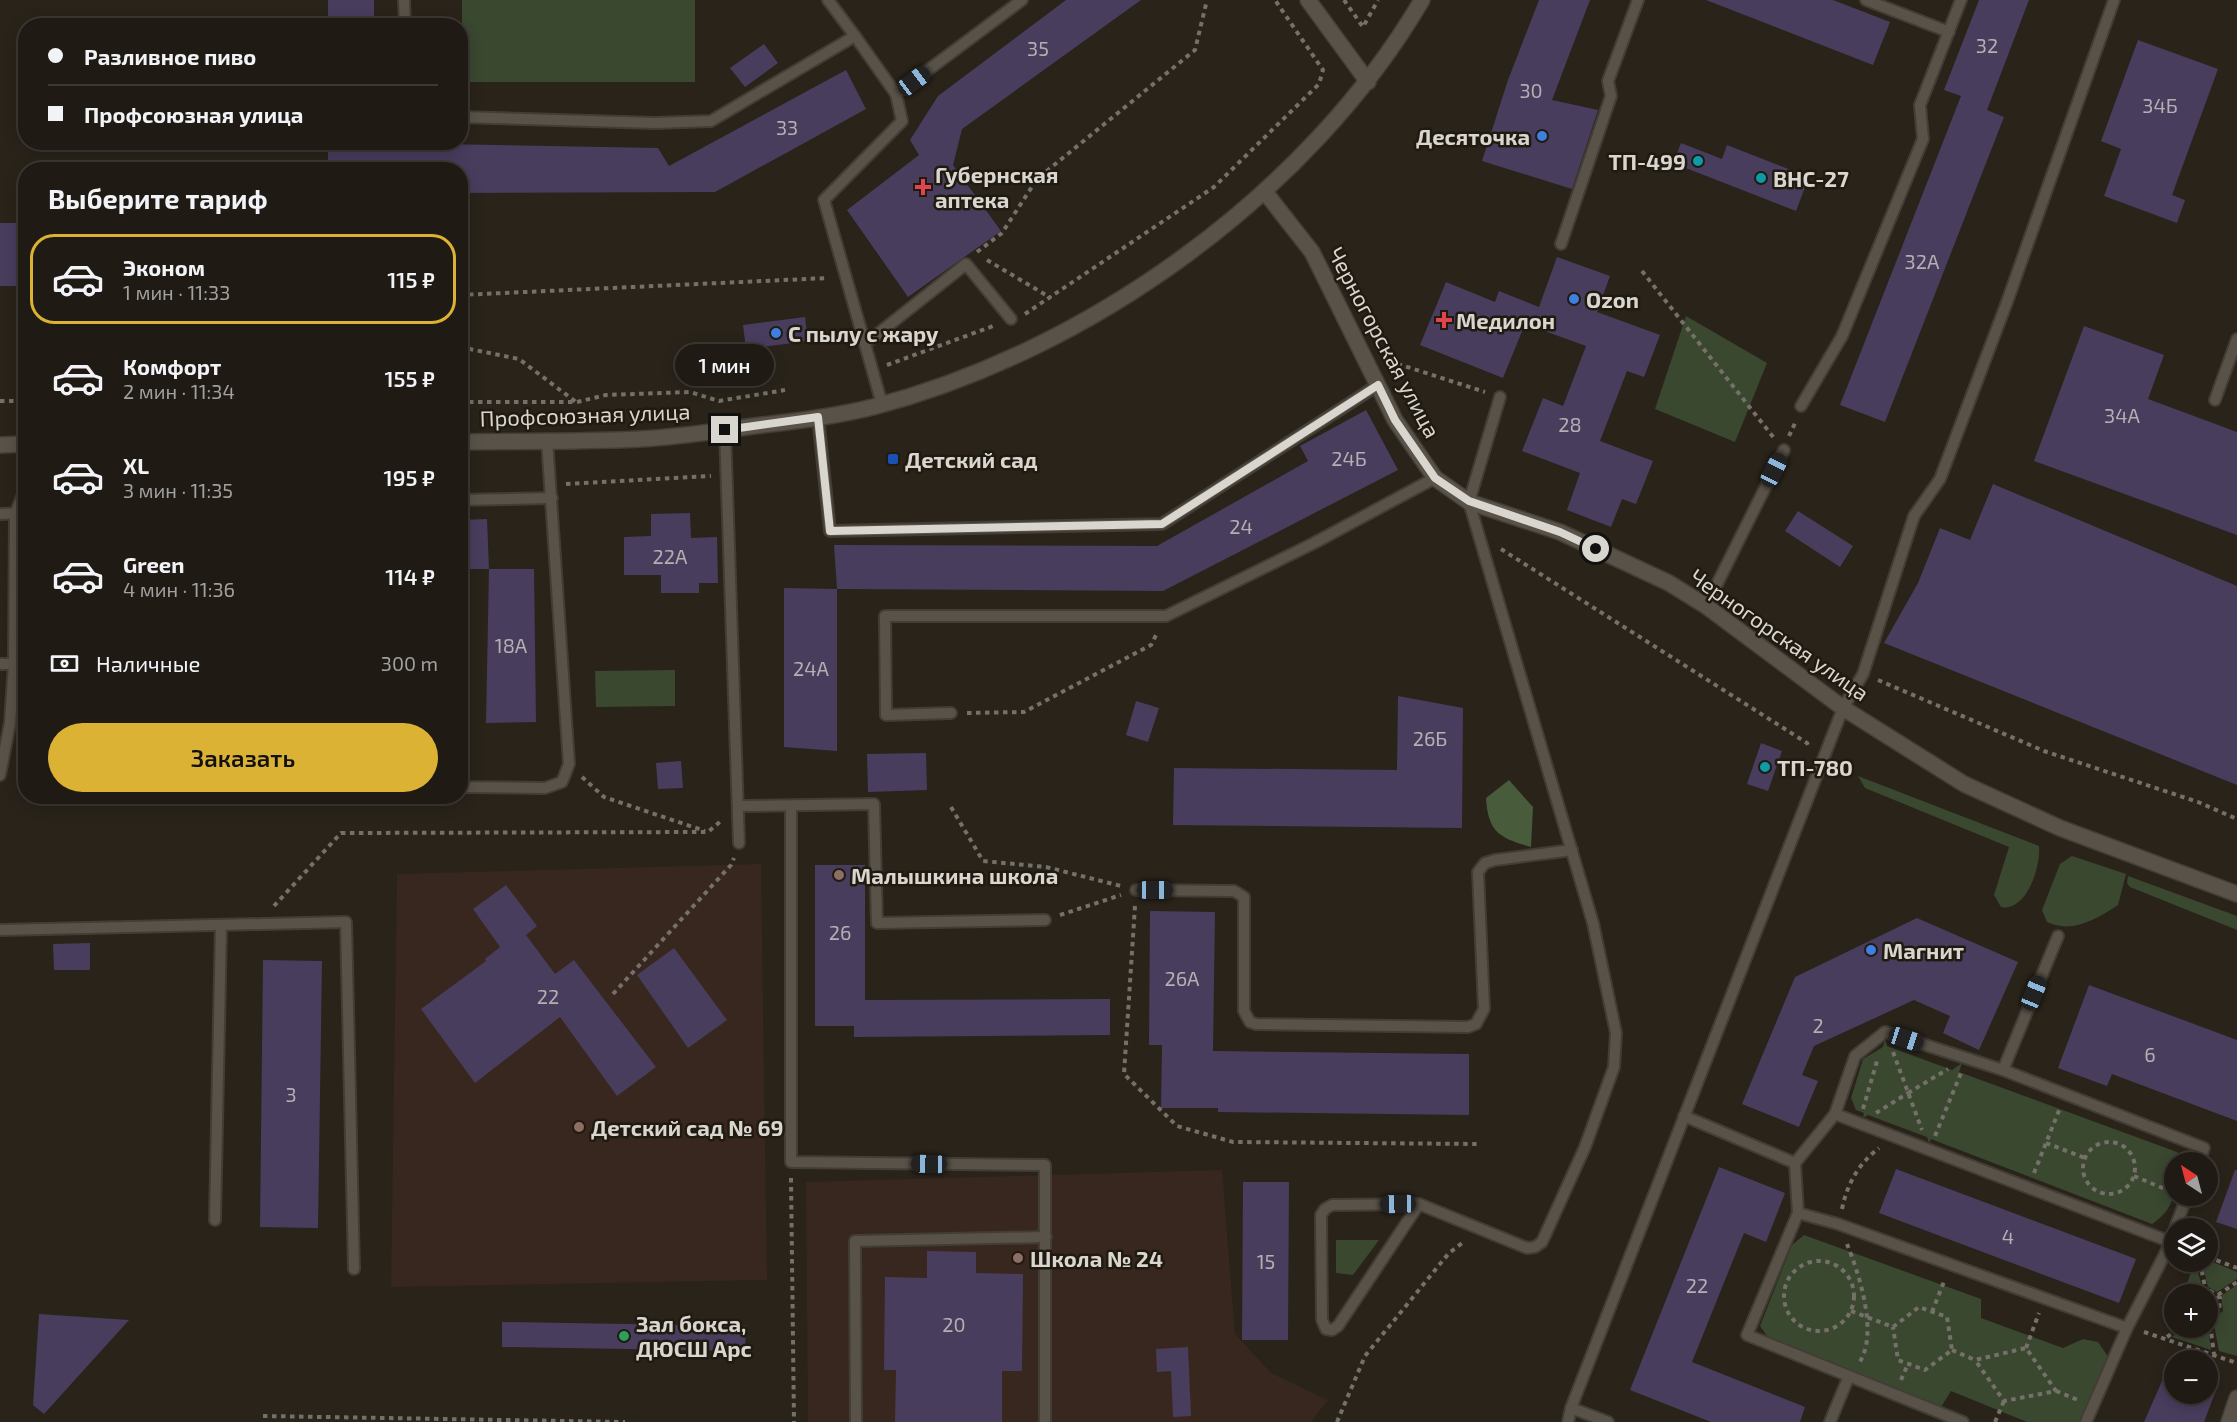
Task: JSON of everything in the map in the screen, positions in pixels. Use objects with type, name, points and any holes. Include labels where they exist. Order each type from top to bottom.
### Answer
[{"type":"street","points":[[1308,0],[1368,82]]},
{"type":"street","name":"Профсоюзная улица","points":[[468,441],[642,439],[818,417],[882,404],[961,378],[1043,343],[1120,299],[1230,222],[1265,192],[1298,161],[1368,82],[1422,0]]},
{"type":"street","name":"Черногорская улица","points":[[1265,192],[1312,252],[1395,420],[1435,478],[1469,501],[1560,532],[1669,583],[1706,606],[1843,708],[1964,784],[2060,828],[2237,894]]},
{"type":"street","points":[[0,445],[18,444]]},
{"type":"street","points":[[2229,1422],[2237,1398]]},
{"type":"lane","points":[[404,0],[405,18]]},
{"type":"lane","points":[[828,0],[896,94],[902,121],[824,200],[882,404]]},
{"type":"lane","points":[[896,94],[1022,0]]},
{"type":"lane","points":[[1561,244],[1611,96],[1608,81],[1638,0]]},
{"type":"lane","points":[[1866,0],[1949,32]]},
{"type":"lane","points":[[1802,406],[1842,336],[1923,139],[1920,105],[1961,0]]},
{"type":"lane","points":[[1568,1422],[1571,1408],[1843,708],[1863,674],[1914,516],[1940,479],[2007,302],[2114,0]]},
{"type":"lane","points":[[468,117],[655,123],[711,121],[855,36]]},
{"type":"lane","points":[[865,344],[966,264],[1011,319]]},
{"type":"lane","points":[[2215,400],[2237,339]]},
{"type":"lane","points":[[818,417],[830,531],[1162,524],[1378,385]]},
{"type":"lane","points":[[1419,1204],[1338,1326],[1332,1330],[1326,1329],[1322,1320],[1322,1215],[1324,1209],[1332,1205],[1419,1204],[1527,1248],[1535,1247],[1542,1242],[1585,1147],[1614,1067],[1616,1033],[1610,995],[1572,850],[1469,501],[1500,397]]},
{"type":"lane","points":[[725,430],[739,843]]},
{"type":"lane","points":[[468,787],[545,788],[562,782],[569,764],[547,440]]},
{"type":"lane","points":[[1706,606],[1784,450]]},
{"type":"lane","points":[[951,713],[886,715],[885,616],[1166,616],[1314,543],[1435,478]]},
{"type":"lane","points":[[468,500],[552,498]]},
{"type":"lane","points":[[0,514],[18,514]]},
{"type":"lane","points":[[0,775],[10,723],[18,564]]},
{"type":"lane","points":[[0,664],[14,664]]},
{"type":"lane","points":[[12,697],[18,697]]},
{"type":"lane","points":[[739,806],[874,804],[877,922],[1045,920]]},
{"type":"lane","points":[[791,806],[791,1162],[1045,1165],[1045,1422]]},
{"type":"lane","points":[[1136,890],[1234,891],[1244,897],[1244,1011],[1250,1022],[1256,1024],[1468,1027],[1476,1024],[1484,1009],[1478,872],[1485,863],[1495,860],[1572,850]]},
{"type":"lane","points":[[0,930],[346,922],[354,1269]]},
{"type":"lane","points":[[214,1220],[221,926]]},
{"type":"lane","points":[[2003,1070],[2058,936]]},
{"type":"lane","points":[[1963,1422],[1747,1335],[1798,1213],[1795,1163],[1834,1114],[1855,1056],[1885,1032],[2003,1070],[2204,1148],[2203,1152]]},
{"type":"lane","points":[[1834,1114],[2164,1239]]},
{"type":"lane","points":[[1684,1116],[1795,1163]]},
{"type":"lane","points":[[1798,1213],[1838,1224],[2127,1328]]},
{"type":"lane","points":[[856,1422],[855,1241],[1046,1237]]},
{"type":"lane","points":[[2086,1422],[2127,1328],[2164,1256]]},
{"type":"lane","points":[[1830,1422],[1850,1376]]},
{"type":"lane","points":[[1571,1408],[1608,1422]]},
{"type":"path","points":[[1051,298],[975,254],[1002,233],[1037,179],[1195,50],[1207,0]]},
{"type":"path","points":[[873,370],[1030,312],[1214,188],[1318,84],[1323,70],[1275,0]]},
{"type":"path","points":[[1344,0],[1363,27],[1378,0]]},
{"type":"path","points":[[1642,272],[1784,450],[1802,406]]},
{"type":"path","points":[[468,295],[846,278]]},
{"type":"path","points":[[1380,345],[1392,362],[1500,397]]},
{"type":"path","points":[[468,349],[519,359],[578,402]]},
{"type":"path","points":[[468,402],[578,402],[606,395],[690,392],[718,401],[785,390]]},
{"type":"path","points":[[0,401],[18,401]]},
{"type":"path","points":[[549,485],[727,475]]},
{"type":"path","points":[[1477,534],[1807,743],[1820,767]]},
{"type":"path","points":[[951,713],[1024,712],[1151,645],[1166,616]]},
{"type":"path","points":[[1863,674],[2044,751],[2198,802],[2237,819]]},
{"type":"path","points":[[569,764],[604,797],[708,832]]},
{"type":"path","points":[[258,925],[341,834],[708,832],[739,806]]},
{"type":"path","points":[[951,807],[983,861],[1046,867],[1136,890]]},
{"type":"path","points":[[613,994],[731,865],[739,843]]},
{"type":"path","points":[[1045,920],[1136,890]]},
{"type":"path","points":[[1136,890],[1124,1074],[1177,1126],[1233,1142],[1480,1144]]},
{"type":"path","points":[[1885,1032],[1930,1150]]},
{"type":"path","points":[[1859,1123],[1885,1032]]},
{"type":"path","points":[[1859,1123],[1966,1058]]},
{"type":"path","points":[[1930,1150],[1966,1058]]},
{"type":"path","points":[[2028,1188],[2065,1095]]},
{"type":"path","points":[[1850,1376],[1865,1355],[1866,1316],[1860,1276],[1838,1224],[1845,1194],[1862,1160],[1894,1137]]},
{"type":"path","points":[[2046,1143],[2085,1158]]},
{"type":"path","points":[[2114,1143],[2129,1152],[2133,1159],[2133,1176],[2124,1189],[2108,1194],[2100,1192],[2087,1182],[2084,1175],[2085,1158],[2097,1146],[2114,1143]]},
{"type":"path","points":[[791,1162],[794,1422]]},
{"type":"path","points":[[2133,1176],[2164,1189]]},
{"type":"path","points":[[1337,1422],[1365,1356],[1449,1252],[1481,1229]]},
{"type":"path","points":[[2218,1261],[2237,1268]]},
{"type":"path","points":[[1806,1263],[1830,1263],[1849,1278],[1853,1288],[1851,1311],[1844,1321],[1824,1331],[1802,1328],[1786,1311],[1784,1289],[1788,1278],[1806,1263]]},
{"type":"path","points":[[1932,1312],[1950,1264]]},
{"type":"path","points":[[2218,1294],[2237,1282]]},
{"type":"path","points":[[2218,1297],[2221,1302],[2218,1311]]},
{"type":"path","points":[[2026,1348],[2044,1299]]},
{"type":"path","points":[[1893,1327],[1919,1307],[1947,1317],[1952,1350]]},
{"type":"path","points":[[1851,1311],[1893,1327]]},
{"type":"path","points":[[1893,1327],[1898,1360],[1925,1370],[1952,1350]]},
{"type":"path","points":[[2127,1328],[2164,1337]]},
{"type":"path","points":[[2166,1338],[2202,1350]]},
{"type":"path","points":[[1975,1360],[2026,1348]]},
{"type":"path","points":[[2026,1348],[2056,1391],[2093,1407]]},
{"type":"path","points":[[1952,1350],[1975,1360],[2004,1401]]},
{"type":"path","points":[[2218,1356],[2237,1363]]},
{"type":"path","points":[[2004,1401],[2056,1391]]},
{"type":"path","points":[[1995,1422],[2004,1401]]},
{"type":"path","points":[[267,1422],[263,1416],[625,1422]]},
{"type":"shaded area","name":"Детский сад № 69","points":[[761,864],[767,1280],[391,1287],[397,874]]},
{"type":"shaded area","name":"Школа № 24","points":[[1222,1170],[1235,1334],[1271,1373],[1328,1400],[1311,1422],[808,1422],[806,1182]]},
{"type":"green space","points":[[462,0],[695,0],[695,82],[468,82],[468,18],[462,18]]},
{"type":"green space","points":[[1686,316],[1767,363],[1735,442],[1655,409]]},
{"type":"green space","points":[[675,670],[675,706],[596,707],[595,671]]},
{"type":"green space","points":[[1858,776],[2039,846],[2038,865],[2025,895],[2010,907],[2001,907],[1994,895],[2009,847],[1865,788]]},
{"type":"green space","points":[[1509,780],[1533,807],[1531,847],[1503,837],[1489,819],[1486,798]]},
{"type":"green space","points":[[2072,856],[2126,874],[2118,905],[2093,920],[2075,926],[2056,925],[2047,922],[2042,910],[2060,864]]},
{"type":"green space","points":[[2128,876],[2237,916],[2237,930],[2130,887],[2127,883]]},
{"type":"green space","points":[[1885,1039],[1887,1046],[1952,1070],[1962,1063],[1959,1072],[2177,1152],[2164,1152],[2164,1206],[2169,1206],[2152,1224],[1931,1139],[1929,1143],[1927,1137],[1868,1115],[1863,1118],[1864,1113],[1856,1110],[1851,1098],[1863,1059],[1883,1047]]},
{"type":"green space","points":[[1804,1235],[1981,1299],[1981,1318],[2063,1348],[2083,1339],[2098,1342],[2109,1358],[2082,1422],[2027,1422],[1951,1391],[1941,1407],[1770,1340],[1760,1326],[1792,1245]]},
{"type":"green space","points":[[1336,1240],[1379,1240],[1353,1275],[1336,1273]]},
{"type":"green space","points":[[2218,1264],[2237,1272],[2237,1279],[2218,1291],[2218,1284],[2207,1284],[2204,1272],[2218,1272]]},
{"type":"green space","points":[[2191,1272],[2198,1272],[2201,1284],[2187,1284]]},
{"type":"green space","points":[[2237,1285],[2237,1356],[2219,1351],[2217,1338],[2218,1315],[2223,1311],[2221,1296]]},
{"type":"green space","points":[[2175,1338],[2209,1338],[2211,1350]]},
{"type":"building","points":[[328,0],[374,0],[374,18],[328,18]]},
{"type":"building","name":"Губернская аптека","points":[[1066,0],[1141,0],[962,129],[953,165],[1001,231],[908,297],[847,210],[919,155],[910,140],[938,96]]},
{"type":"building","points":[[1539,0],[1590,0],[1552,100],[1598,110],[1572,189],[1482,161],[1508,80]]},
{"type":"building","points":[[1706,0],[1833,0],[1890,22],[1873,65]]},
{"type":"building","points":[[1979,0],[2029,0],[1987,110],[2004,117],[1885,422],[1840,405],[1961,96],[1944,90]]},
{"type":"building","points":[[2138,40],[2218,69],[2172,195],[2185,200],[2177,223],[2104,196],[2121,149],[2101,141]]},
{"type":"building","points":[[764,44],[778,63],[745,87],[730,68]]},
{"type":"building","points":[[846,70],[866,109],[715,192],[468,193],[468,162],[328,162],[328,150],[468,150],[468,145],[658,148],[669,166]]},
{"type":"building","name":"ВНС-27","points":[[1681,143],[1722,159],[1727,145],[1809,177],[1796,211],[1673,163]]},
{"type":"building","points":[[0,223],[18,223],[18,286],[0,286]]},
{"type":"building","points":[[1557,257],[1610,276],[1597,312],[1660,335],[1644,377],[1627,371],[1600,441],[1653,461],[1636,504],[1622,499],[1611,527],[1567,510],[1580,473],[1522,451],[1543,398],[1563,406],[1586,346],[1525,324],[1503,378],[1420,345],[1446,282],[1495,302],[1499,291],[1539,307]]},
{"type":"building","name":"С пылу с жару","points":[[805,317],[808,341],[746,349],[743,325]]},
{"type":"building","points":[[2084,326],[2164,355],[2148,399],[2237,432],[2237,535],[2034,461]]},
{"type":"building","points":[[1366,410],[1398,470],[1163,591],[837,589],[834,545],[1157,546],[1308,461],[1300,446]]},
{"type":"building","points":[[1993,484],[2237,586],[2237,785],[1884,643],[1918,583],[1940,528],[1970,540]]},
{"type":"building","points":[[1798,511],[1853,546],[1840,567],[1785,531]]},
{"type":"building","points":[[690,513],[691,538],[717,537],[718,583],[699,583],[699,593],[661,593],[661,575],[624,575],[624,537],[651,536],[651,514]]},
{"type":"building","points":[[487,519],[489,569],[468,569],[468,520]]},
{"type":"building","points":[[489,569],[534,569],[536,722],[486,723]]},
{"type":"building","points":[[784,588],[837,589],[837,751],[784,747]]},
{"type":"building","points":[[1398,696],[1463,708],[1462,828],[1173,825],[1174,768],[1397,770]]},
{"type":"building","points":[[1136,701],[1159,708],[1148,742],[1126,735]]},
{"type":"building","name":"ТП-780","points":[[1761,743],[1782,751],[1768,791],[1747,784]]},
{"type":"building","points":[[926,753],[927,790],[868,792],[867,754]]},
{"type":"building","points":[[681,761],[683,788],[658,789],[656,763]]},
{"type":"building","points":[[815,865],[865,865],[865,1000],[1110,999],[1110,1035],[854,1037],[854,1026],[815,1026]]},
{"type":"building","points":[[506,885],[537,926],[526,935],[555,974],[574,960],[656,1067],[617,1096],[560,1017],[475,1083],[421,1009],[486,961],[485,959],[500,947],[473,909]]},
{"type":"building","points":[[1150,911],[1215,912],[1213,1051],[1469,1054],[1469,1115],[1218,1112],[1218,1108],[1161,1108],[1162,1045],[1149,1045]]},
{"type":"building","points":[[1917,918],[2018,962],[1979,1050],[1943,1033],[1950,1016],[1914,1000],[1814,1046],[1802,1075],[1818,1081],[1799,1127],[1742,1104],[1795,977]]},
{"type":"building","points":[[90,943],[90,970],[54,970],[53,944]]},
{"type":"building","points":[[674,948],[727,1020],[688,1048],[637,975]]},
{"type":"building","points":[[263,960],[322,961],[318,1228],[260,1227]]},
{"type":"building","points":[[2089,985],[2237,1040],[2237,1121],[2112,1074],[2107,1086],[2058,1068]]},
{"type":"building","points":[[1719,1167],[1785,1193],[1766,1242],[1744,1233],[1692,1362],[1805,1407],[1800,1422],[1711,1422],[1630,1390]]},
{"type":"building","points":[[1896,1169],[2136,1259],[2119,1303],[1879,1213]]},
{"type":"building","points":[[2235,1170],[2237,1170],[2237,1229],[2218,1223],[2217,1218]]},
{"type":"building","points":[[1243,1182],[1289,1182],[1288,1340],[1242,1340]]},
{"type":"building","points":[[927,1251],[976,1252],[976,1273],[1023,1274],[1022,1371],[1002,1371],[1002,1422],[895,1422],[896,1370],[884,1370],[885,1277],[927,1278]]},
{"type":"building","points":[[39,1314],[129,1320],[44,1414],[33,1405]]},
{"type":"building","name":"Зал бокса, ДЮСШ Арс","points":[[502,1322],[746,1326],[745,1351],[502,1347]]},
{"type":"building","points":[[1188,1347],[1191,1416],[1173,1417],[1171,1371],[1157,1372],[1156,1349]]},
{"type":"building","points":[[2164,1377],[2164,1404],[2211,1404],[2204,1422],[2144,1422]]},
{"type":"place","name":"Десяточка","points":[[1542,136]]},
{"type":"place","name":"ТП-499","points":[[1698,161]]},
{"type":"place","name":"ВНС-27","points":[[1761,178]]},
{"type":"place","name":"Губернская аптека","points":[[923,187]]},
{"type":"place","name":"Ozon","points":[[1574,299]]},
{"type":"place","name":"Медилон","points":[[1444,320]]},
{"type":"place","name":"С пылу с жару","points":[[776,333]]},
{"type":"place","name":"Детский сад","points":[[893,459]]},
{"type":"place","name":"ТП-780","points":[[1765,767]]},
{"type":"place","name":"Малышкина школа","points":[[839,875]]},
{"type":"place","name":"Магнит","points":[[1871,950]]},
{"type":"place","name":"Детский сад № 69","points":[[579,1127]]},
{"type":"place","name":"Школа № 24","points":[[1018,1258]]},
{"type":"place","name":"Зал бокса, ДЮСШ Арс","points":[[624,1336]]},
{"type":"route","points":[[725,430],[818,417],[830,531],[1162,524],[1378,385],[1395,420],[1435,478],[1469,501],[1560,532],[1596,549]]}]
